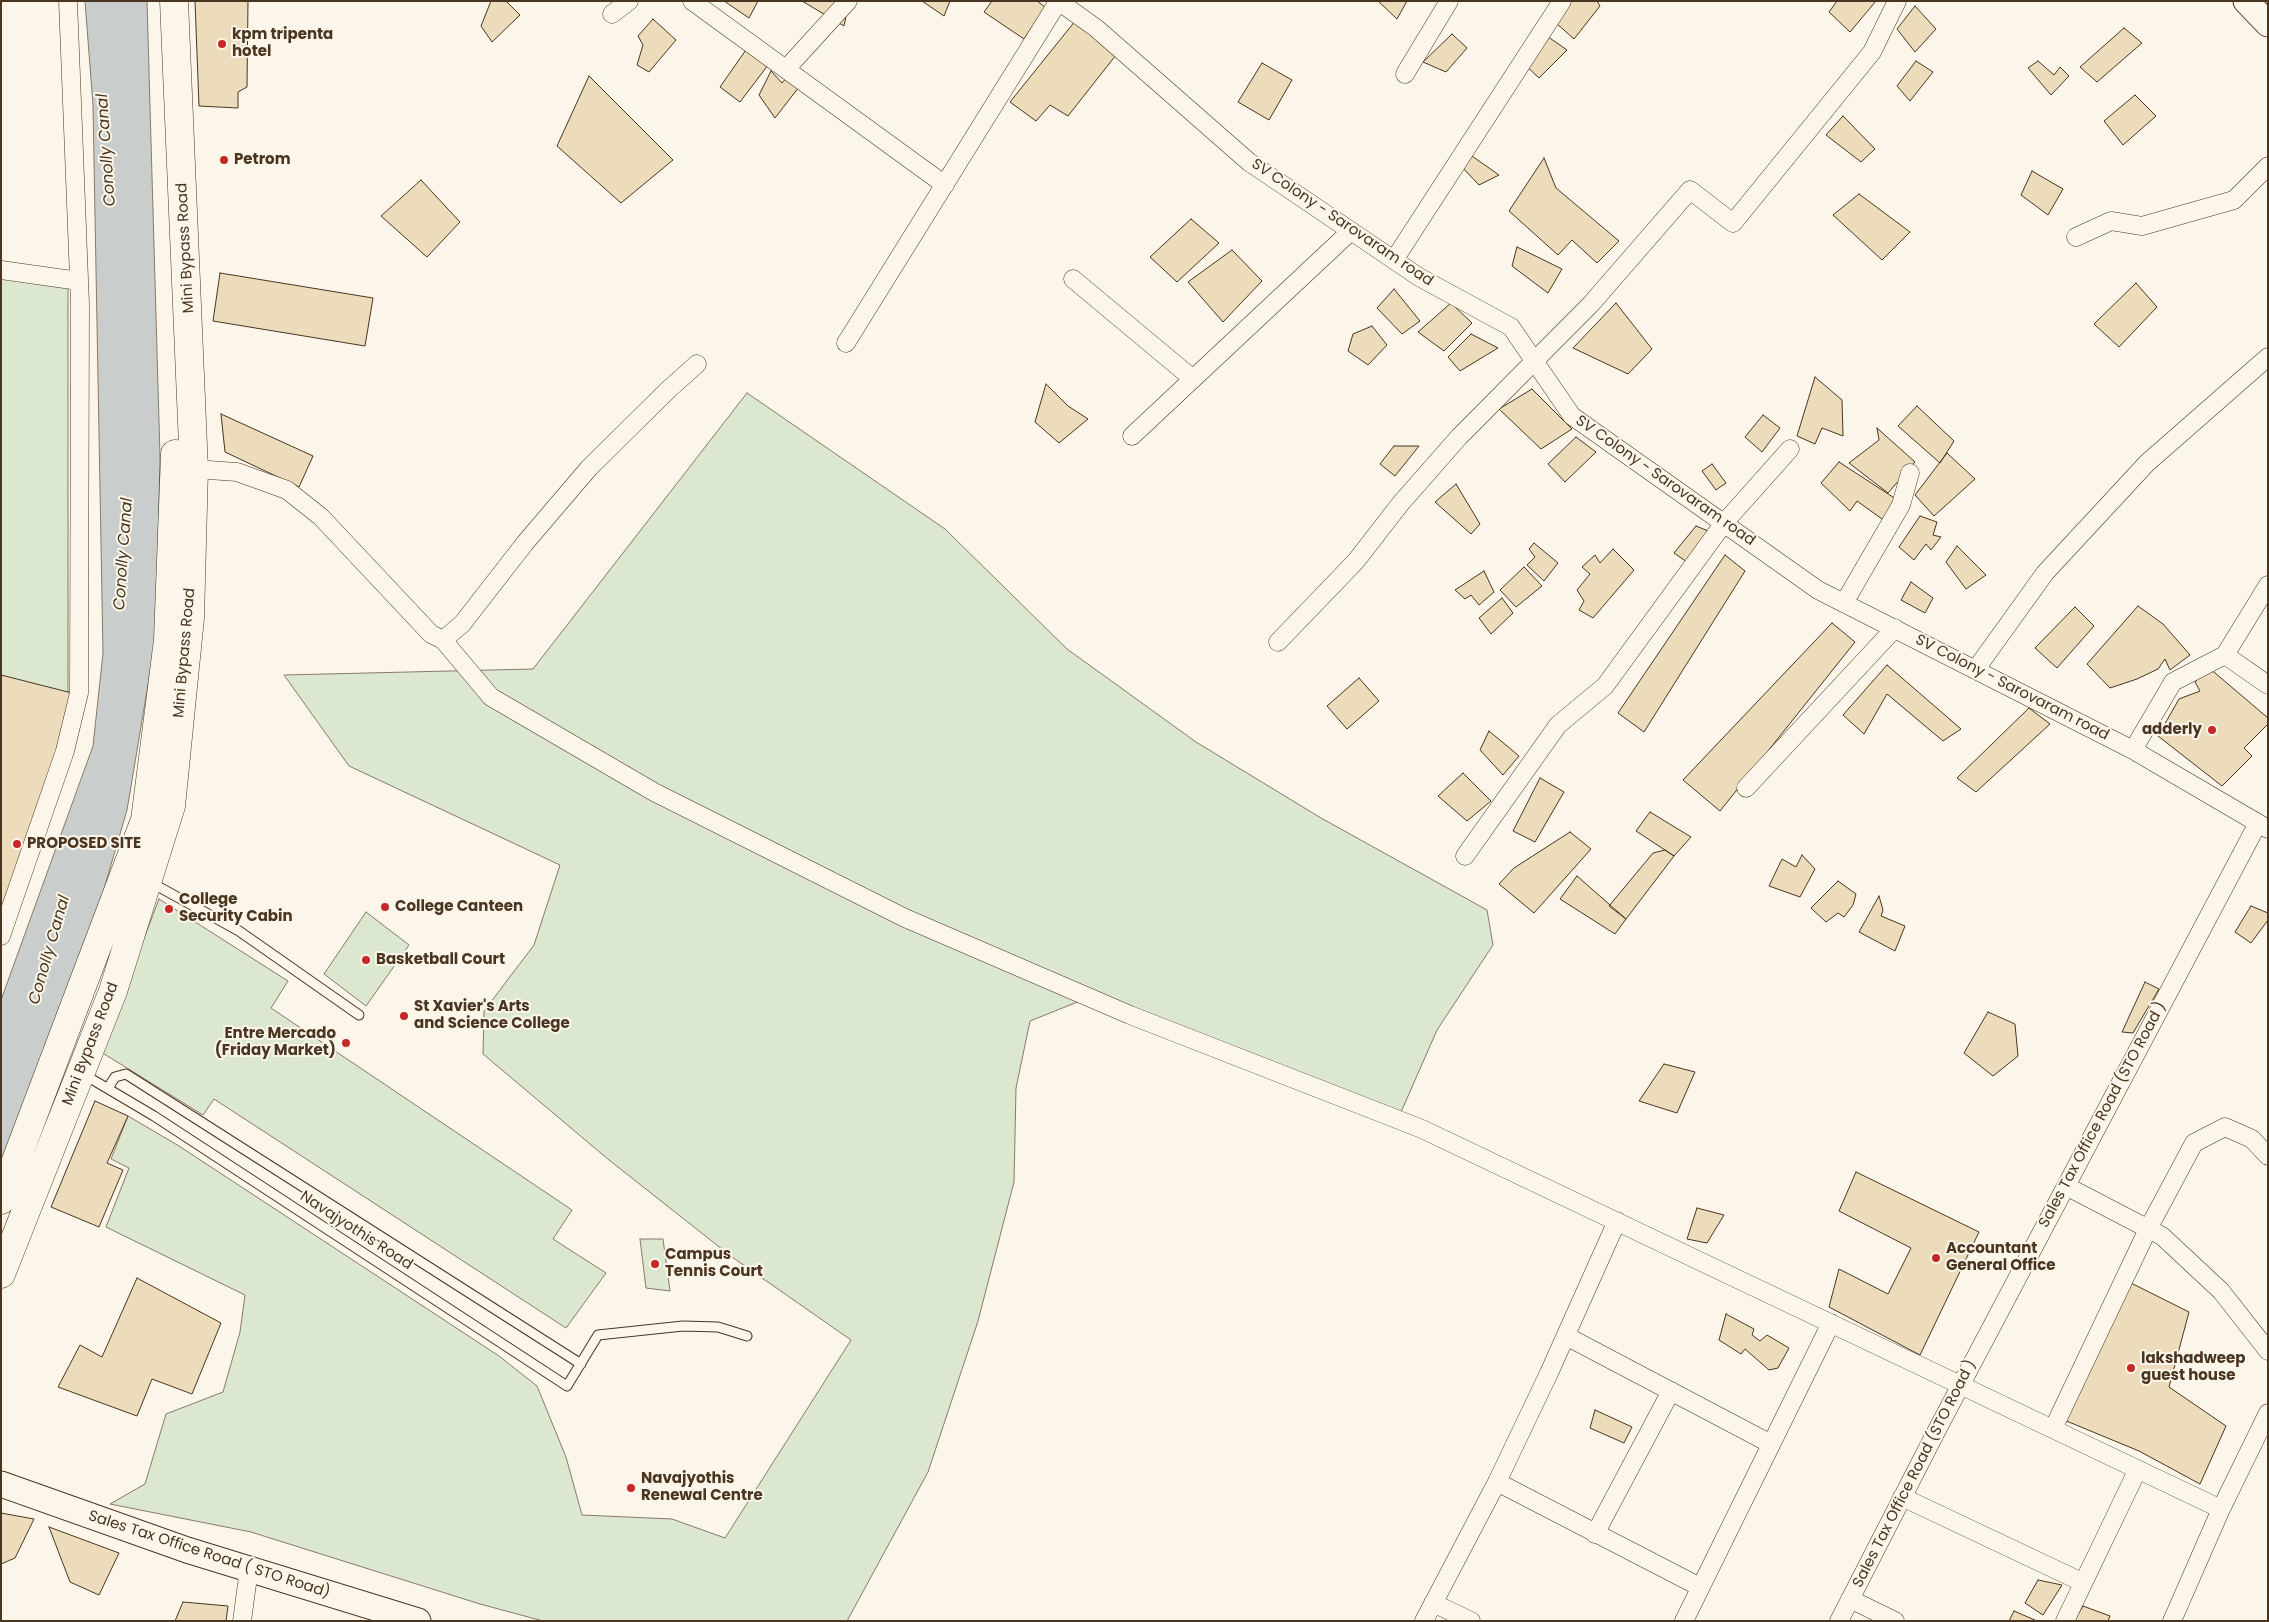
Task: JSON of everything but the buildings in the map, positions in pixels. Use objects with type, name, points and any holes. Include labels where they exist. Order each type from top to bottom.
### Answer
[{"type":"main road","name":"Mini Bypass Road","points":[[1,1200],[145,820],[168,640],[175,453],[176,266],[166,74],[158,1]]},
{"type":"main road","name":"Mini Bypass Road","points":[[1,1274],[113,991],[171,806],[190,618],[194,470],[174,1]]},
{"type":"street","points":[[1,936],[65,751],[79,693],[79,281],[68,1]]},
{"type":"street","points":[[612,14],[629,1]]},
{"type":"street","points":[[692,1],[945,185]]},
{"type":"street","points":[[786,70],[848,1]]},
{"type":"street","points":[[846,344],[1058,1]]},
{"type":"street","name":"SV Colony - Sarovaram road","points":[[1058,1],[1096,28],[1249,162],[1419,277],[1511,327],[1572,416],[1818,590],[2133,750],[2263,826]]},
{"type":"street","points":[[1405,74],[1449,1]]},
{"type":"street","points":[[1394,260],[1562,1]]},
{"type":"street","points":[[1278,642],[1356,561],[1401,503],[1459,437],[1590,304],[1690,190],[1733,223],[1872,52],[1897,1]]},
{"type":"street","points":[[2246,1],[2268,24]]},
{"type":"street","points":[[2076,237],[2111,221],[2142,226],[2185,212],[2234,200],[2268,166]]},
{"type":"street","points":[[1132,436],[1351,231]]},
{"type":"street","points":[[1,270],[79,281]]},
{"type":"street","points":[[1072,279],[1193,379]]},
{"type":"street","points":[[1976,669],[2045,572],[2147,463],[2268,357]]},
{"type":"street","points":[[443,640],[462,624],[526,543],[589,468],[697,364]]},
{"type":"street","points":[[1465,856],[1558,725],[1605,686],[1724,523],[1790,449]]},
{"type":"street","points":[[194,470],[237,472],[287,490],[321,517],[431,634],[443,640],[491,697],[654,792],[905,918],[1130,1015],[1422,1129],[1961,1384],[2137,1471],[2221,1509]]},
{"type":"street","points":[[1844,603],[1901,506],[1910,473]]},
{"type":"street","points":[[2133,750],[2172,682],[2225,654],[2268,584]]},
{"type":"street","points":[[1746,788],[1894,628]]},
{"type":"street","points":[[2225,654],[2268,685]]},
{"type":"street","name":"Sales Tax Office Road (STO Road )","points":[[1839,1621],[1902,1497],[2066,1186],[2263,826]]},
{"type":"street","points":[[2053,1430],[2148,1228],[2194,1143],[2225,1127],[2252,1139],[2268,1156]]},
{"type":"street","points":[[2066,1186],[2162,1236],[2220,1291],[2268,1350]]},
{"type":"street","points":[[1424,1621],[1497,1482],[1566,1336],[1617,1221]]},
{"type":"street","points":[[1684,1621],[1831,1323]]},
{"type":"street","points":[[1566,1336],[1771,1444]]},
{"type":"street","points":[[1595,1534],[1671,1391]]},
{"type":"street","points":[[2172,1621],[2221,1509],[2268,1413]]},
{"type":"street","points":[[2065,1621],[2082,1582],[2137,1471]]},
{"type":"street","points":[[1497,1482],[1700,1587]]},
{"type":"street","name":"Sales Tax Office Road ( STO Road)","points":[[1,1484],[178,1547],[418,1621]]},
{"type":"street","points":[[1902,1497],[2082,1582]]},
{"type":"street","points":[[242,1621],[249,1569]]},
{"type":"street","points":[[1850,1598],[1895,1621]]},
{"type":"street","points":[[1433,1603],[1471,1621]]},
{"type":"lane","points":[[148,880],[239,931],[359,1015]]},
{"type":"lane","name":"Navajyothis Road","points":[[81,1072],[162,1122],[567,1386],[598,1335],[683,1326],[718,1327],[747,1336]]},
{"type":"lane","name":"Navajyothis Road","points":[[108,1088],[115,1077],[126,1074],[581,1364]]},
{"type":"green space","points":[[1,276],[68,285],[68,692],[1,894]]},
{"type":"green space","points":[[747,393],[945,529],[1067,649],[1196,742],[1321,818],[1487,910],[1493,945],[1437,1030],[1398,1119],[1090,997],[1030,1021],[1016,1088],[1014,1182],[978,1321],[928,1472],[847,1621],[543,1621],[480,1604],[251,1532],[110,1504],[145,1484],[166,1414],[223,1392],[240,1332],[245,1295],[106,1227],[129,1168],[111,1159],[128,1116],[179,1146],[499,1356],[537,1386],[566,1457],[582,1515],[672,1519],[725,1538],[851,1340],[732,1257],[609,1160],[483,1054],[484,1011],[534,945],[560,865],[349,766],[284,675],[533,669]]},
{"type":"green space","points":[[159,899],[288,981],[271,1008],[572,1210],[553,1239],[606,1273],[566,1328],[214,1099],[203,1115],[101,1052]]},
{"type":"green space","name":"Basketball Court","points":[[366,912],[409,945],[366,1006],[324,974]]},
{"type":"green space","name":"Campus Tennis Court","points":[[640,1239],[663,1239],[670,1291],[646,1288]]},
{"type":"water","name":"Conolly Canal","points":[[85,1],[147,1],[160,456],[156,637],[127,810],[104,889],[1,1165],[1,1000],[93,746],[103,653],[93,105]]},
{"type":"place","name":"kpm tripenta hotel","points":[[222,44]]},
{"type":"place","name":"Petrom","points":[[224,160]]},
{"type":"place","name":"adderly","points":[[2212,730]]},
{"type":"place","name":"PROPOSED SITE","points":[[17,844]]},
{"type":"place","name":"College Canteen","points":[[385,907]]},
{"type":"place","name":"College Security Cabin","points":[[169,909]]},
{"type":"place","name":"Basketball Court","points":[[366,960]]},
{"type":"place","name":"St Xavier's Arts and Science College","points":[[404,1016]]},
{"type":"place","name":"Entre Mercado (Friday Market)","points":[[346,1043]]},
{"type":"place","name":"Accountant General Office","points":[[1936,1258]]},
{"type":"place","name":"Campus Tennis Court","points":[[655,1264]]},
{"type":"place","name":"lakshadweep guest house","points":[[2131,1368]]},
{"type":"place","name":"Navajyothis Renewal Centre","points":[[631,1488]]}]
